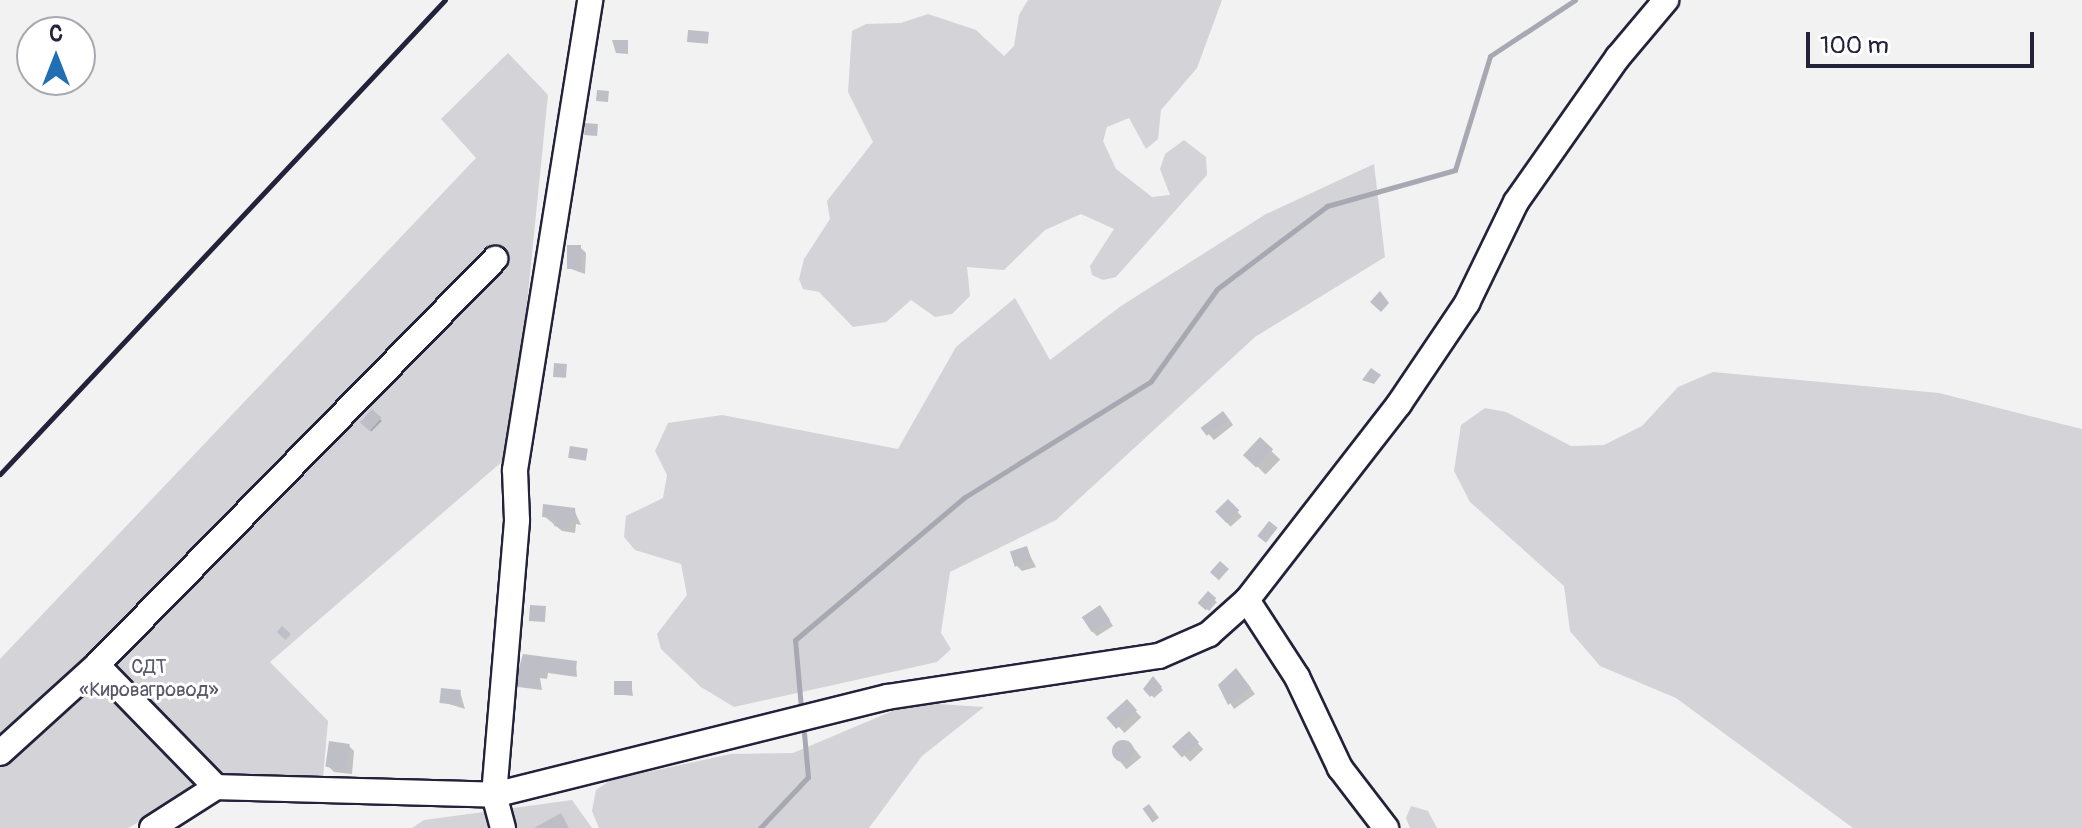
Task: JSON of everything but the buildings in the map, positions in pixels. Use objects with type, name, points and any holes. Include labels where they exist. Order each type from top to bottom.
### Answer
[{"type":"street","points":[[503,828],[494,795],[517,520],[515,470],[590,0]]},
{"type":"street","points":[[152,828],[216,787],[494,795],[887,697],[1159,656],[1209,634],[1247,600],[1399,404],[1467,303],[1516,202],[1618,57],[1666,0]]},
{"type":"street","points":[[0,753],[97,665],[495,259]]},
{"type":"street","points":[[1247,600],[1297,677],[1340,768],[1386,828]]},
{"type":"street","points":[[97,665],[216,787]]},
{"type":"green space","points":[[1028,0],[1222,0],[1197,68],[1161,110],[1158,139],[1146,149],[1129,118],[1107,127],[1103,141],[1116,169],[1152,197],[1170,195],[1160,169],[1165,154],[1184,140],[1206,157],[1207,175],[1116,277],[1103,280],[1092,275],[1090,266],[1114,229],[1081,214],[1045,230],[1004,270],[967,267],[970,296],[952,314],[935,317],[911,300],[886,322],[853,327],[819,292],[803,289],[799,279],[804,259],[830,219],[827,201],[873,142],[848,92],[852,31],[866,24],[901,23],[928,14],[976,30],[1004,56],[1014,46],[1019,15]]},
{"type":"green space","name":"СДТ «Кировагровод»","points":[[508,53],[548,95],[512,453],[270,662],[328,721],[323,777],[207,784],[128,828],[0,828],[0,659],[476,158],[441,119]]},
{"type":"green space","points":[[1374,164],[1385,257],[1255,337],[1056,520],[950,572],[941,633],[951,649],[937,662],[734,707],[701,687],[661,649],[657,634],[687,595],[681,564],[635,550],[624,537],[626,516],[663,498],[667,475],[655,451],[668,423],[722,415],[898,449],[956,347],[1015,298],[1050,360],[1121,306],[1266,214]]},
{"type":"green space","points":[[1713,372],[1939,393],[2082,429],[2082,828],[1853,828],[1676,698],[1600,666],[1570,631],[1564,586],[1470,502],[1454,471],[1461,425],[1485,408],[1506,412],[1571,446],[1604,445],[1642,426],[1678,387]]},
{"type":"green space","points":[[938,704],[984,707],[922,756],[869,828],[599,828],[592,811],[596,790],[611,780],[731,754],[793,753],[902,707]]},
{"type":"green space","points":[[572,800],[592,828],[412,828],[424,820]]},
{"type":"green space","points":[[1411,806],[1428,811],[1437,828],[1410,828],[1406,818]]},
{"type":"waterway","points":[[801,708],[795,640],[965,497],[1151,381],[1217,289],[1327,206],[1455,170],[1490,56],[1575,0]]},
{"type":"waterway","points":[[760,828],[808,777],[804,733]]},
{"type":"railway","points":[[0,474],[445,0]]}]
